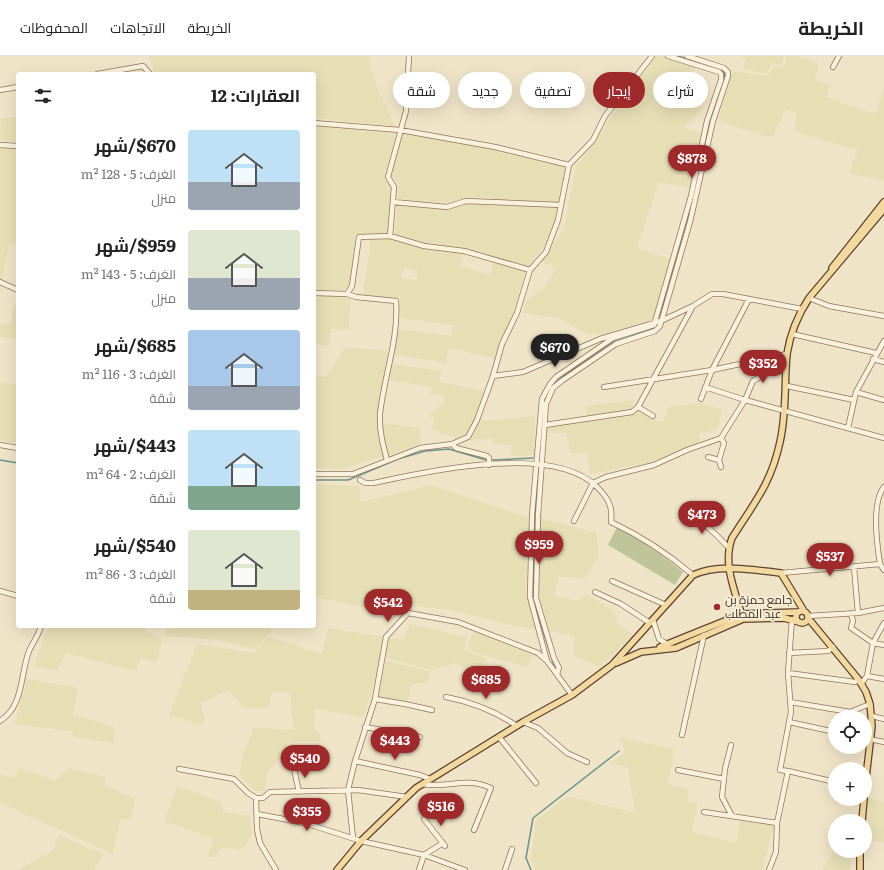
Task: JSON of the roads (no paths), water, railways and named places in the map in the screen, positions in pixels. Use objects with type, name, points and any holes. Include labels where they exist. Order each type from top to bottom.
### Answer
[{"type":"main road","points":[[830,272],[834,262],[884,202]]},
{"type":"main road","points":[[742,616],[729,569],[728,547],[732,538],[767,483],[776,460],[786,412],[787,354],[792,334],[802,309],[809,298],[884,209]]},
{"type":"main road","points":[[612,665],[693,575],[700,572],[729,569],[780,573],[805,614],[860,682],[870,704],[871,710]]},
{"type":"main road","points":[[337,870],[361,841],[422,784],[523,722],[572,695],[612,665],[631,655],[654,649],[742,616],[805,614]]},
{"type":"main road","points":[[654,649],[676,648],[742,616],[792,619],[799,622],[804,622],[805,614]]},
{"type":"main road","points":[[799,622],[796,617],[805,614]]},
{"type":"main road","points":[[860,858],[860,870]]},
{"type":"street","points":[[390,236],[394,187],[388,178],[406,110],[409,56]]},
{"type":"street","points":[[316,474],[353,474],[427,446],[452,444],[468,437],[477,420],[494,376],[502,344],[517,313],[530,270],[546,252],[558,220],[569,165],[593,140],[605,116],[652,56]]},
{"type":"street","points":[[557,674],[559,668],[554,658],[536,598],[540,465],[540,406],[544,394],[553,381],[613,338],[652,327],[655,323],[693,197],[707,121],[722,77],[719,72],[668,56]]},
{"type":"street","points":[[547,661],[530,597],[532,514],[540,465],[546,404],[551,393],[558,384],[616,344],[655,331],[660,326],[713,121],[728,76],[728,72],[724,68],[687,56]]},
{"type":"street","points":[[833,68],[839,56]]},
{"type":"street","points":[[109,72],[144,66],[148,72]]},
{"type":"street","points":[[0,90],[16,87]]},
{"type":"street","points":[[316,123],[400,130],[495,147],[569,165]]},
{"type":"street","points":[[0,145],[16,146]]},
{"type":"street","points":[[393,202],[447,207],[466,201],[561,206]]},
{"type":"street","points":[[347,294],[352,286],[359,237],[390,236],[424,246],[464,251],[530,270]]},
{"type":"street","points":[[0,282],[16,289]]},
{"type":"street","points":[[316,293],[347,294],[356,297],[396,301],[394,334],[380,415],[381,436],[387,460]]},
{"type":"street","points":[[494,376],[524,372],[600,339],[661,321],[693,306],[712,294],[723,294],[802,309]]},
{"type":"street","points":[[809,298],[829,306],[884,316]]},
{"type":"street","points":[[701,399],[712,370],[749,299]]},
{"type":"street","points":[[545,425],[632,412],[638,408],[693,306]]},
{"type":"street","points":[[792,334],[876,353]]},
{"type":"street","points":[[848,428],[856,392],[876,353],[884,342]]},
{"type":"street","points":[[604,387],[712,370],[787,354]]},
{"type":"street","points":[[574,521],[593,483],[606,477],[654,465],[687,450],[721,438],[745,400],[753,381],[769,372],[776,362],[787,354]]},
{"type":"street","points":[[873,359],[884,362]]},
{"type":"street","points":[[787,386],[854,400]]},
{"type":"street","points":[[706,387],[786,412],[884,438]]},
{"type":"street","points":[[856,392],[884,400]]},
{"type":"street","points":[[638,408],[653,416]]},
{"type":"street","points":[[721,438],[724,443],[719,460],[721,467]]},
{"type":"street","points":[[452,444],[456,448],[487,456],[489,458],[490,465]]},
{"type":"street","points":[[0,445],[16,448]]},
{"type":"street","points":[[708,457],[719,460]]},
{"type":"street","points":[[360,480],[365,483],[374,483],[449,468],[490,465],[540,465],[564,468],[593,483],[607,497],[610,504],[610,522],[635,533],[670,555],[693,575]]},
{"type":"street","points":[[884,487],[879,503],[876,526],[880,564],[884,570]]},
{"type":"street","points":[[686,511],[699,519],[728,547]]},
{"type":"street","points":[[780,573],[880,564]]},
{"type":"street","points":[[854,567],[858,613]]},
{"type":"street","points":[[612,581],[666,605]]},
{"type":"street","points":[[0,591],[16,595]]},
{"type":"street","points":[[595,592],[621,604],[651,622],[659,639],[667,644]]},
{"type":"street","points":[[805,614],[851,614],[884,608]]},
{"type":"street","points":[[353,838],[348,790],[355,761],[375,699],[386,637],[408,613],[458,622],[538,653],[547,661],[572,695]]},
{"type":"street","points":[[851,614],[853,620],[851,628],[873,643],[884,645]]},
{"type":"street","points":[[792,619],[788,673],[792,712],[780,770],[828,780]]},
{"type":"street","points":[[788,673],[860,682],[868,676],[873,643],[884,623]]},
{"type":"street","points":[[0,721],[6,717],[18,699],[29,652],[40,628]]},
{"type":"street","points":[[682,735],[704,635]]},
{"type":"street","points":[[789,653],[828,651],[833,647]]},
{"type":"street","points":[[868,676],[884,680]]},
{"type":"street","points":[[446,697],[464,701],[486,709],[505,718],[517,726]]},
{"type":"street","points":[[375,699],[432,710]]},
{"type":"street","points":[[790,702],[850,712],[870,704]]},
{"type":"street","points":[[872,716],[884,719]]},
{"type":"street","points":[[523,722],[538,728],[567,753],[587,762]]},
{"type":"street","points":[[789,722],[828,730]]},
{"type":"street","points":[[365,727],[420,737]]},
{"type":"street","points":[[499,737],[536,783]]},
{"type":"street","points":[[872,739],[884,742]]},
{"type":"street","points":[[732,745],[724,779],[722,797],[732,816]]},
{"type":"street","points":[[355,761],[420,775],[430,779]]},
{"type":"street","points":[[294,769],[299,792]]},
{"type":"street","points":[[179,770],[234,779],[256,798],[263,798],[270,792],[348,790],[407,797]]},
{"type":"street","points":[[678,770],[724,779]]},
{"type":"street","points":[[769,870],[776,852],[777,823],[788,771]]},
{"type":"street","points":[[422,784],[431,786],[471,781],[491,788],[474,830]]},
{"type":"street","points":[[256,798],[257,830],[260,844],[276,870]]},
{"type":"street","points":[[704,812],[777,823]]},
{"type":"street","points":[[257,814],[305,823],[361,841],[424,855],[465,870]]},
{"type":"street","points":[[419,870],[424,855],[444,844],[424,819]]},
{"type":"street","points":[[505,870],[512,849]]},
{"type":"waterway","points":[[678,56],[721,70],[725,74],[711,119],[694,192]]},
{"type":"waterway","points":[[659,317],[692,201]]},
{"type":"waterway","points":[[549,390],[562,377],[615,340],[656,327]]},
{"type":"waterway","points":[[544,405],[547,393]]},
{"type":"waterway","points":[[316,480],[348,480],[398,459],[425,451],[449,449],[486,460]]},
{"type":"waterway","points":[[493,460],[533,458]]},
{"type":"waterway","points":[[0,460],[16,463]]},
{"type":"waterway","points":[[537,500],[533,600],[554,665]]},
{"type":"waterway","points":[[531,870],[526,858],[533,818],[619,751]]},
{"type":"place","name":"جامع حمزة بن عبد المطلب","points":[[717,607]]}]
